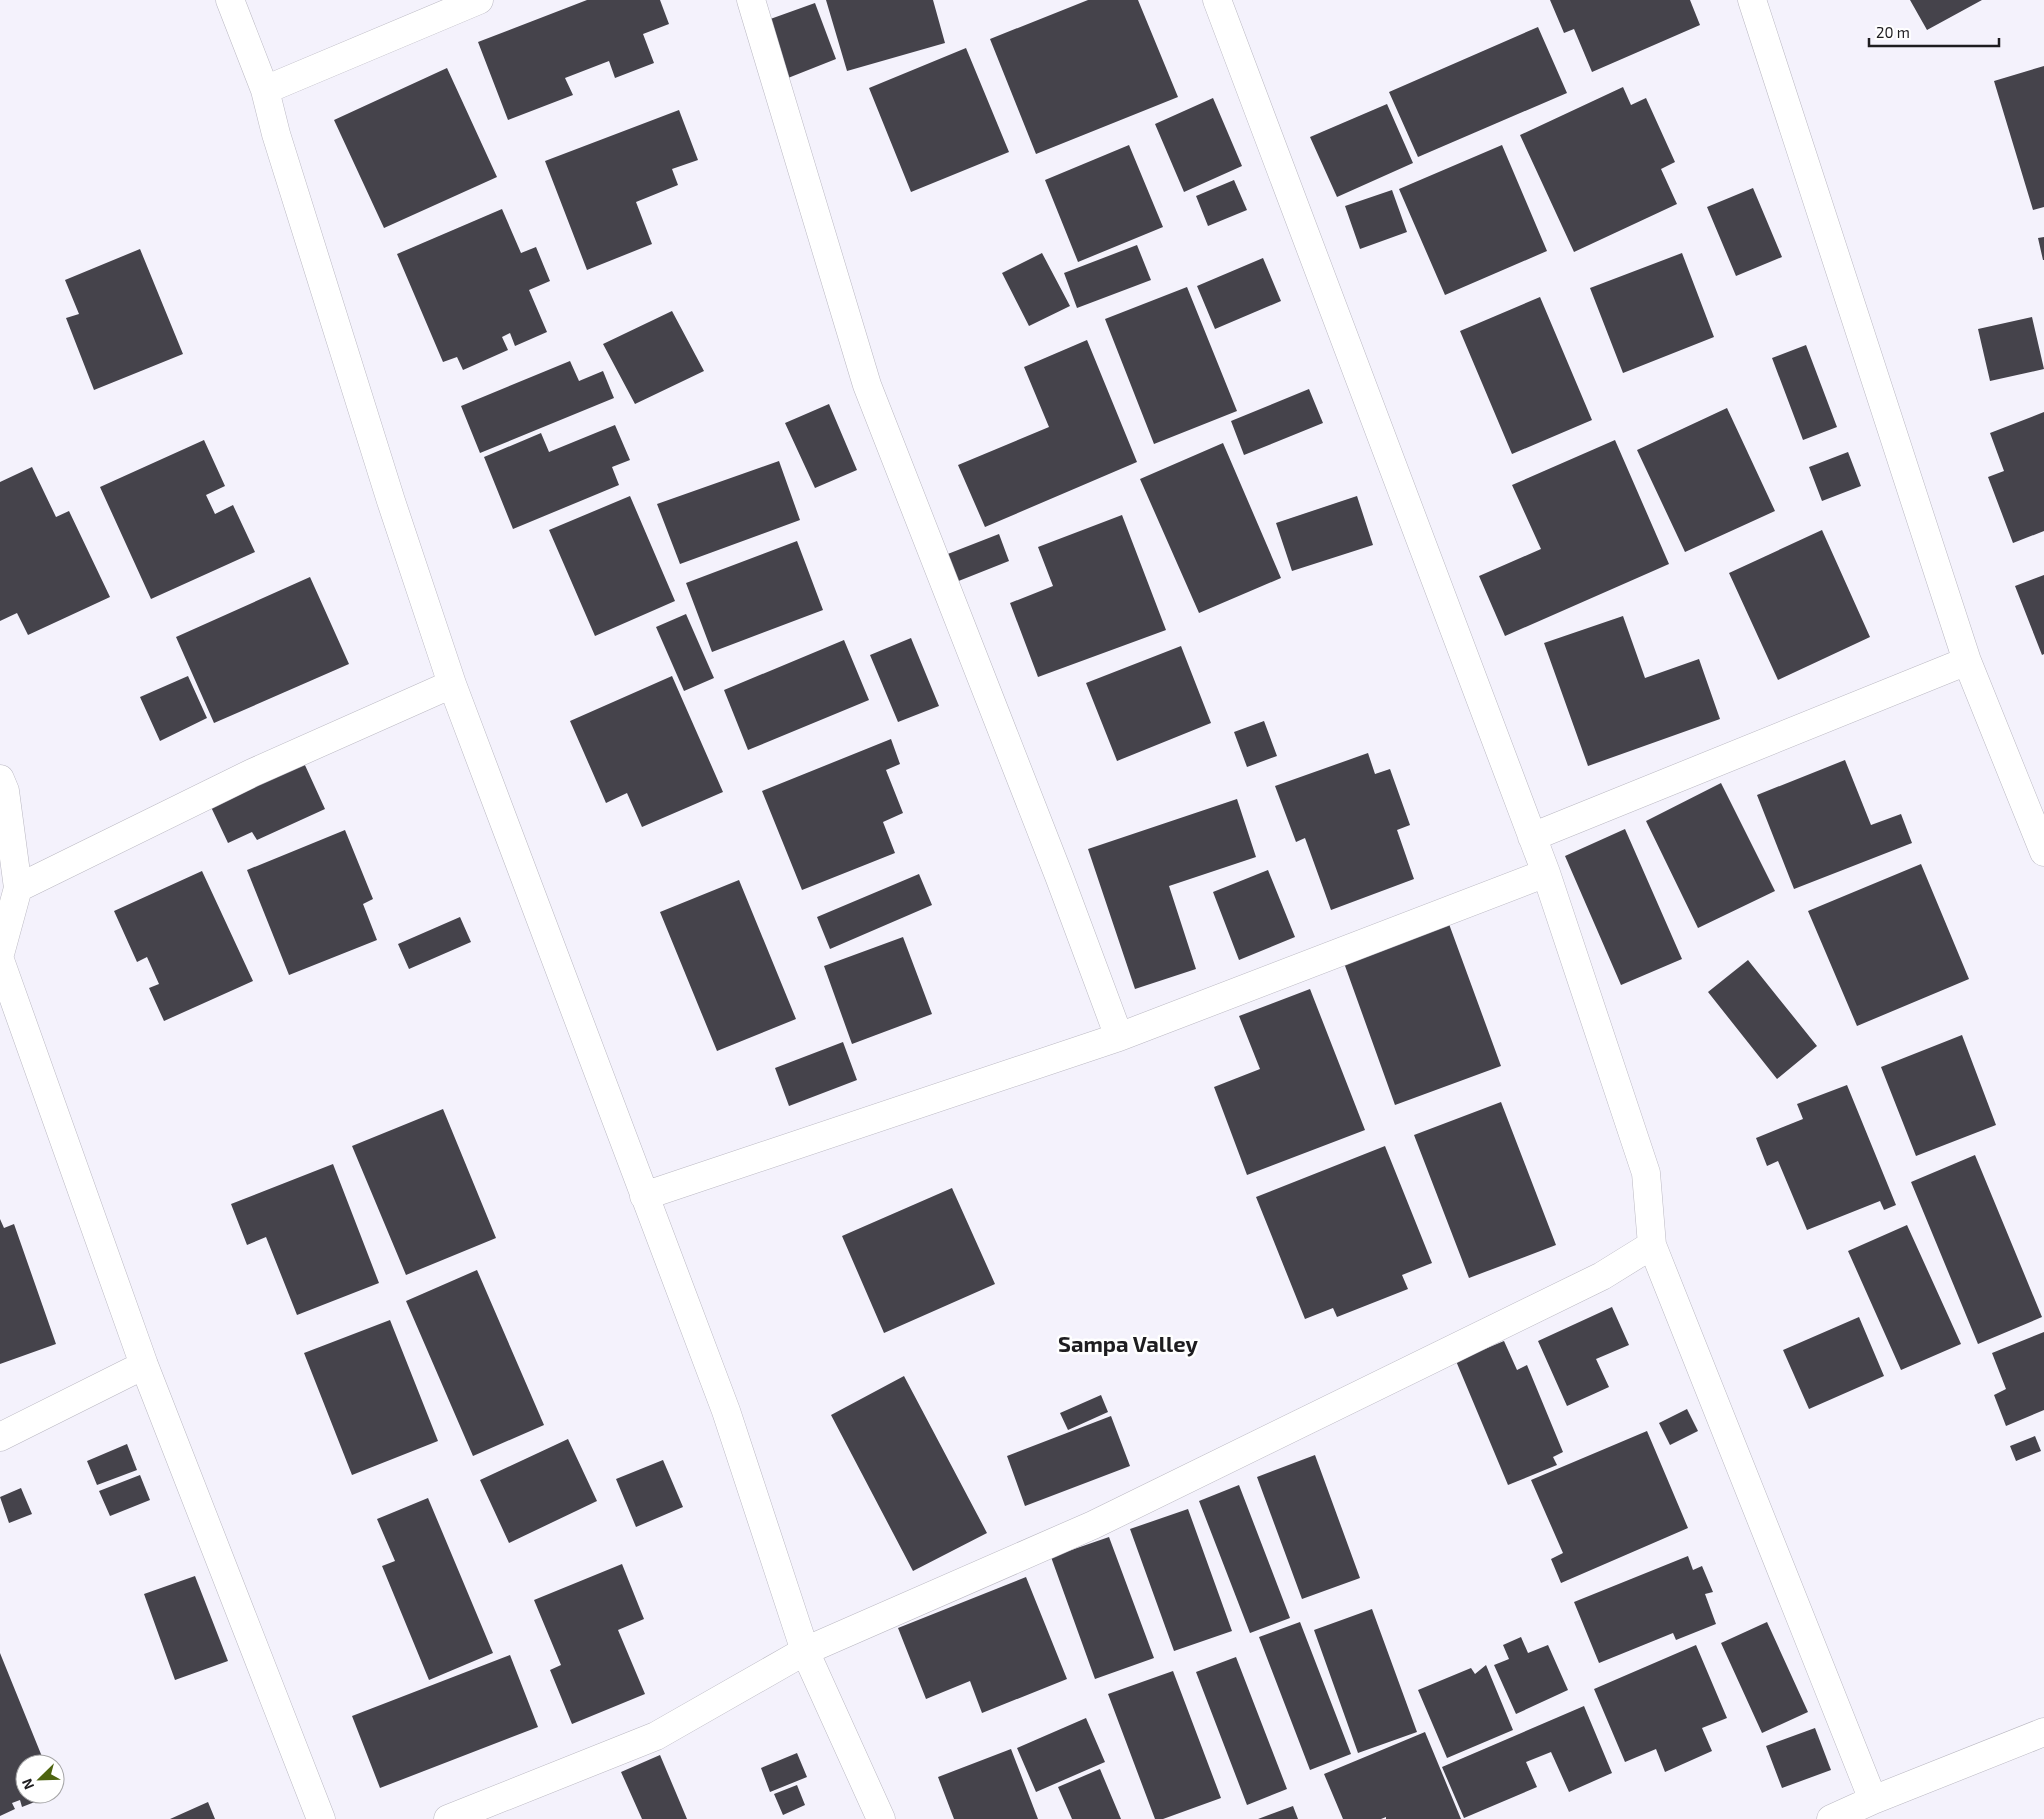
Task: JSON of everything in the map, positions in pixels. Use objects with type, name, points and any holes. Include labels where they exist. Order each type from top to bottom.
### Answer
[{"type":"street","points":[[230,0],[265,90],[276,134],[391,501],[452,684],[726,1411],[805,1651],[881,1819]]},
{"type":"street","points":[[265,90],[479,0]]},
{"type":"street","points":[[751,0],[867,385],[1059,876],[1119,1036]]},
{"type":"street","points":[[1217,0],[1546,873],[1646,1173],[1652,1245],[1873,1800]]},
{"type":"street","points":[[1752,0],[1967,661],[2044,852]]},
{"type":"street","points":[[1532,837],[1967,661]]},
{"type":"street","points":[[18,888],[252,774],[452,684]]},
{"type":"street","points":[[0,779],[5,792],[18,888],[0,954]]},
{"type":"street","points":[[644,1196],[1119,1036],[1546,873]]},
{"type":"street","points":[[0,960],[144,1365],[321,1819]]},
{"type":"street","points":[[448,1819],[656,1736],[805,1651],[1093,1525],[1602,1276],[1652,1245]]},
{"type":"street","points":[[0,1437],[144,1365]]},
{"type":"street","points":[[1832,1819],[1873,1800],[2044,1732]]},
{"type":"building","points":[[587,0],[660,0],[669,24],[643,34],[654,63],[615,78],[609,61],[565,78],[573,95],[508,120],[478,42]]},
{"type":"building","points":[[826,0],[933,0],[945,43],[847,71]]},
{"type":"building","points":[[1088,0],[1138,0],[1178,97],[1036,154],[990,39]]},
{"type":"building","points":[[1550,0],[1690,0],[1700,25],[1592,72],[1574,29],[1564,33]]},
{"type":"building","points":[[1910,0],[1982,0],[1927,30]]},
{"type":"building","points":[[815,3],[836,59],[783,80],[762,22]]},
{"type":"building","points":[[1538,27],[1567,93],[1418,157],[1389,92]]},
{"type":"building","points":[[966,48],[1009,152],[911,192],[869,88]]},
{"type":"building","points":[[2044,66],[2044,207],[2033,210],[1994,81]]},
{"type":"building","points":[[447,68],[497,177],[384,228],[334,120]]},
{"type":"building","points":[[1623,87],[1631,105],[1646,98],[1675,162],[1661,169],[1677,204],[1574,252],[1520,135]]},
{"type":"building","points":[[1213,98],[1242,166],[1184,192],[1155,124]]},
{"type":"building","points":[[1387,104],[1413,163],[1337,197],[1310,137]]},
{"type":"building","points":[[679,110],[698,160],[672,169],[678,185],[636,202],[652,244],[587,270],[545,161]]},
{"type":"building","points":[[1129,145],[1163,227],[1078,262],[1045,180]]},
{"type":"building","points":[[1502,145],[1547,251],[1445,295],[1399,189]]},
{"type":"building","points":[[1234,180],[1247,210],[1208,226],[1196,196]]},
{"type":"building","points":[[1753,188],[1782,257],[1736,276],[1707,207]]},
{"type":"building","points":[[1392,190],[1407,232],[1360,249],[1345,206]]},
{"type":"building","points":[[502,209],[521,253],[536,247],[550,281],[529,290],[547,332],[515,346],[510,333],[502,337],[508,350],[463,370],[457,357],[443,362],[397,254]]},
{"type":"building","points":[[2044,237],[2044,260],[2043,260],[2038,238]]},
{"type":"building","points":[[1137,245],[1151,280],[1077,308],[1064,273]]},
{"type":"building","points":[[140,249],[183,354],[94,390],[66,318],[79,314],[65,280]]},
{"type":"building","points":[[1042,253],[1070,306],[1029,326],[1002,273]]},
{"type":"building","points":[[1682,253],[1714,337],[1623,373],[1590,288]]},
{"type":"building","points":[[1263,258],[1281,301],[1215,329],[1197,286]]},
{"type":"building","points":[[1187,287],[1237,411],[1154,444],[1105,319]]},
{"type":"building","points":[[1540,297],[1592,420],[1512,454],[1460,331]]},
{"type":"building","points":[[672,311],[704,371],[635,404],[603,344]]},
{"type":"building","points":[[2032,317],[2044,369],[1990,381],[1978,329]]},
{"type":"building","points":[[1087,340],[1137,462],[985,527],[958,465],[1049,427],[1024,367]]},
{"type":"building","points":[[1806,345],[1837,427],[1803,440],[1772,358]]},
{"type":"building","points":[[570,361],[579,381],[603,371],[614,398],[480,453],[461,406]]},
{"type":"building","points":[[1309,389],[1323,423],[1244,455],[1231,421]]},
{"type":"building","points":[[829,404],[857,470],[815,488],[785,423]]},
{"type":"building","points":[[1727,408],[1775,511],[1685,552],[1637,450]]},
{"type":"building","points":[[2044,412],[2044,531],[2013,543],[1988,477],[2004,471],[1990,433]]},
{"type":"building","points":[[615,425],[630,460],[612,467],[619,485],[513,529],[484,457],[541,433],[549,452]]},
{"type":"building","points":[[204,440],[225,486],[206,495],[215,514],[233,505],[255,552],[151,599],[100,487]]},
{"type":"building","points":[[1615,440],[1669,564],[1505,636],[1479,576],[1541,549],[1512,485]]},
{"type":"building","points":[[1223,443],[1281,578],[1199,613],[1140,479]]},
{"type":"building","points":[[1848,452],[1861,486],[1822,501],[1809,467]]},
{"type":"building","points":[[779,461],[800,520],[680,564],[657,504]]},
{"type":"building","points":[[32,467],[56,517],[69,511],[110,597],[28,635],[17,613],[0,621],[0,482]]},
{"type":"building","points":[[630,496],[675,601],[595,636],[549,530]]},
{"type":"building","points":[[1357,496],[1373,545],[1292,571],[1276,523]]},
{"type":"building","points":[[1122,515],[1166,630],[1038,677],[1010,603],[1053,586],[1038,547]]},
{"type":"building","points":[[1822,530],[1870,637],[1778,680],[1729,573]]},
{"type":"building","points":[[999,534],[1009,561],[951,584],[940,557]]},
{"type":"building","points":[[797,541],[823,610],[712,652],[686,583]]},
{"type":"building","points":[[2044,575],[2044,654],[2042,655],[2015,586]]},
{"type":"building","points":[[310,577],[349,664],[214,723],[176,637]]},
{"type":"building","points":[[686,614],[714,678],[684,691],[656,627]]},
{"type":"building","points":[[1623,616],[1645,678],[1699,659],[1720,719],[1588,766],[1544,643]]},
{"type":"building","points":[[911,638],[939,706],[898,722],[870,655]]},
{"type":"building","points":[[844,640],[869,700],[748,750],[724,690]]},
{"type":"building","points":[[1181,646],[1211,723],[1117,761],[1086,683]]},
{"type":"building","points":[[188,676],[207,718],[160,741],[140,697]]},
{"type":"building","points":[[672,676],[723,792],[642,827],[627,793],[606,803],[570,721]]},
{"type":"building","points":[[1264,721],[1277,756],[1247,767],[1234,732]]},
{"type":"building","points":[[891,739],[900,764],[886,770],[903,813],[883,822],[895,853],[802,890],[762,791]]},
{"type":"building","points":[[1368,753],[1375,774],[1390,769],[1410,825],[1397,830],[1414,879],[1331,910],[1305,838],[1296,842],[1275,786]]},
{"type":"building","points":[[1845,760],[1871,825],[1901,814],[1912,843],[1794,889],[1757,795]]},
{"type":"building","points":[[304,763],[325,809],[257,840],[252,832],[228,843],[211,807]]},
{"type":"building","points":[[1721,783],[1775,891],[1698,928],[1646,821]]},
{"type":"building","points":[[1237,799],[1256,857],[1169,886],[1196,969],[1135,989],[1088,849]]},
{"type":"building","points":[[1625,829],[1682,959],[1621,985],[1565,856]]},
{"type":"building","points":[[345,830],[373,899],[363,904],[377,940],[289,975],[247,870]]},
{"type":"building","points":[[1921,864],[1969,979],[1857,1026],[1808,911]]},
{"type":"building","points":[[1268,870],[1295,937],[1239,960],[1213,892]]},
{"type":"building","points":[[202,871],[253,981],[164,1021],[149,988],[159,984],[147,957],[137,962],[114,911]]},
{"type":"building","points":[[919,874],[932,905],[830,949],[817,917]]},
{"type":"building","points":[[739,880],[796,1019],[717,1051],[660,912]]},
{"type":"building","points":[[460,917],[471,942],[409,969],[398,944]]},
{"type":"building","points":[[1449,924],[1501,1066],[1395,1105],[1344,963]]},
{"type":"building","points":[[903,937],[932,1014],[852,1044],[824,966]]},
{"type":"building","points":[[1748,960],[1817,1046],[1777,1079],[1708,992]]},
{"type":"building","points":[[1310,989],[1365,1130],[1247,1175],[1214,1087],[1260,1069],[1239,1016]]},
{"type":"building","points":[[1962,1035],[1996,1125],[1916,1156],[1881,1067]]},
{"type":"building","points":[[843,1042],[857,1080],[789,1106],[775,1068]]},
{"type":"building","points":[[1847,1085],[1896,1205],[1884,1210],[1880,1201],[1807,1230],[1778,1161],[1767,1166],[1756,1138],[1803,1119],[1797,1104]]},
{"type":"building","points":[[1501,1102],[1556,1245],[1469,1278],[1414,1135]]},
{"type":"building","points":[[443,1109],[496,1238],[406,1275],[352,1146]]},
{"type":"building","points":[[1385,1146],[1432,1263],[1402,1275],[1408,1289],[1337,1317],[1333,1308],[1305,1319],[1256,1197]]},
{"type":"building","points":[[1975,1155],[2042,1317],[1978,1344],[1911,1182]]},
{"type":"building","points":[[333,1164],[379,1283],[297,1315],[266,1237],[247,1245],[231,1204]]},
{"type":"building","points":[[952,1188],[995,1284],[884,1333],[842,1236]]},
{"type":"building","points":[[0,1219],[4,1228],[14,1224],[56,1344],[0,1364]]},
{"type":"building","points":[[1907,1225],[1961,1344],[1901,1370],[1848,1251]]},
{"type":"building","points":[[477,1270],[544,1425],[473,1456],[406,1301]]},
{"type":"building","points":[[1612,1307],[1629,1345],[1596,1359],[1609,1387],[1567,1406],[1538,1341]]},
{"type":"building","points":[[1859,1317],[1884,1376],[1809,1409],[1783,1350]]},
{"type":"building","points":[[390,1320],[438,1441],[352,1475],[304,1353]]},
{"type":"building","points":[[2044,1332],[2044,1410],[2006,1426],[1994,1395],[2006,1389],[1992,1353]]},
{"type":"building","points":[[1504,1341],[1517,1370],[1527,1365],[1563,1452],[1553,1457],[1557,1465],[1508,1485],[1456,1361]]},
{"type":"building","points":[[904,1376],[987,1533],[913,1571],[831,1415]]},
{"type":"building","points":[[1101,1395],[1108,1412],[1068,1430],[1060,1413]]},
{"type":"building","points":[[1687,1409],[1698,1431],[1670,1445],[1659,1423]]},
{"type":"building","points":[[1111,1416],[1130,1466],[1025,1506],[1007,1456]]},
{"type":"building","points":[[1647,1431],[1688,1528],[1561,1583],[1551,1559],[1563,1553],[1531,1480]]},
{"type":"building","points":[[2035,1436],[2041,1451],[2016,1461],[2010,1446]]},
{"type":"building","points":[[568,1439],[597,1501],[509,1543],[480,1480]]},
{"type":"building","points":[[127,1444],[137,1470],[97,1485],[87,1461]]},
{"type":"building","points":[[1315,1455],[1360,1578],[1302,1599],[1257,1477]]},
{"type":"building","points":[[663,1460],[683,1507],[636,1527],[616,1479]]},
{"type":"building","points":[[140,1475],[150,1500],[110,1516],[99,1491]]},
{"type":"building","points":[[1239,1485],[1290,1618],[1250,1633],[1199,1501]]},
{"type":"building","points":[[21,1488],[32,1514],[9,1523],[0,1497]]},
{"type":"building","points":[[428,1498],[493,1653],[429,1680],[382,1566],[395,1561],[377,1519]]},
{"type":"building","points":[[1188,1509],[1232,1631],[1174,1651],[1130,1529]]},
{"type":"building","points":[[1109,1537],[1154,1658],[1095,1679],[1051,1557]]},
{"type":"building","points":[[1688,1556],[1693,1570],[1702,1566],[1713,1592],[1705,1594],[1716,1624],[1676,1640],[1673,1633],[1599,1663],[1574,1602]]},
{"type":"building","points":[[622,1564],[644,1619],[618,1630],[645,1694],[572,1724],[550,1670],[561,1665],[534,1600]]},
{"type":"building","points":[[195,1576],[228,1661],[175,1680],[144,1594]]},
{"type":"building","points":[[1026,1577],[1067,1679],[982,1713],[970,1681],[926,1699],[898,1628]]},
{"type":"building","points":[[1372,1609],[1417,1732],[1358,1753],[1314,1630]]},
{"type":"building","points":[[1300,1622],[1351,1754],[1310,1770],[1259,1637]]},
{"type":"building","points":[[1767,1622],[1808,1712],[1762,1733],[1721,1643]]},
{"type":"building","points":[[1521,1637],[1528,1653],[1548,1645],[1568,1690],[1516,1714],[1494,1665],[1509,1659],[1503,1645]]},
{"type":"building","points":[[1696,1645],[1727,1718],[1702,1728],[1712,1751],[1665,1772],[1656,1749],[1625,1762],[1594,1689]]},
{"type":"building","points":[[0,1653],[41,1754],[15,1754],[15,1802],[12,1803],[15,1809],[0,1816]]},
{"type":"building","points":[[510,1655],[538,1727],[380,1788],[352,1716]]},
{"type":"building","points":[[1236,1657],[1287,1789],[1247,1805],[1196,1672]]},
{"type":"building","points":[[1486,1665],[1513,1730],[1447,1758],[1418,1690],[1471,1668],[1475,1674]]},
{"type":"building","points":[[1173,1671],[1221,1798],[1163,1819],[1155,1819],[1108,1694]]},
{"type":"building","points":[[1584,1706],[1612,1773],[1569,1792],[1551,1752],[1526,1762],[1537,1787],[1464,1818],[1442,1767]]},
{"type":"building","points":[[1086,1718],[1105,1762],[1036,1792],[1017,1748]]},
{"type":"building","points":[[1815,1728],[1831,1770],[1782,1788],[1766,1746]]},
{"type":"building","points":[[1425,1732],[1461,1819],[1386,1819],[1386,1817],[1381,1819],[1343,1819],[1324,1774]]},
{"type":"building","points":[[1011,1749],[1038,1819],[954,1819],[938,1777]]},
{"type":"building","points":[[797,1753],[807,1777],[770,1792],[761,1768]]},
{"type":"building","points":[[660,1755],[687,1819],[642,1819],[621,1772]]},
{"type":"building","points":[[1100,1769],[1121,1819],[1072,1819],[1058,1787]]},
{"type":"building","points":[[797,1785],[805,1805],[783,1815],[774,1794]]},
{"type":"building","points":[[208,1802],[215,1819],[170,1819]]},
{"type":"building","points":[[1293,1806],[1298,1819],[1258,1819]]},
{"type":"district","name":"Sampa Valley","points":[[1128,1343]]}]
